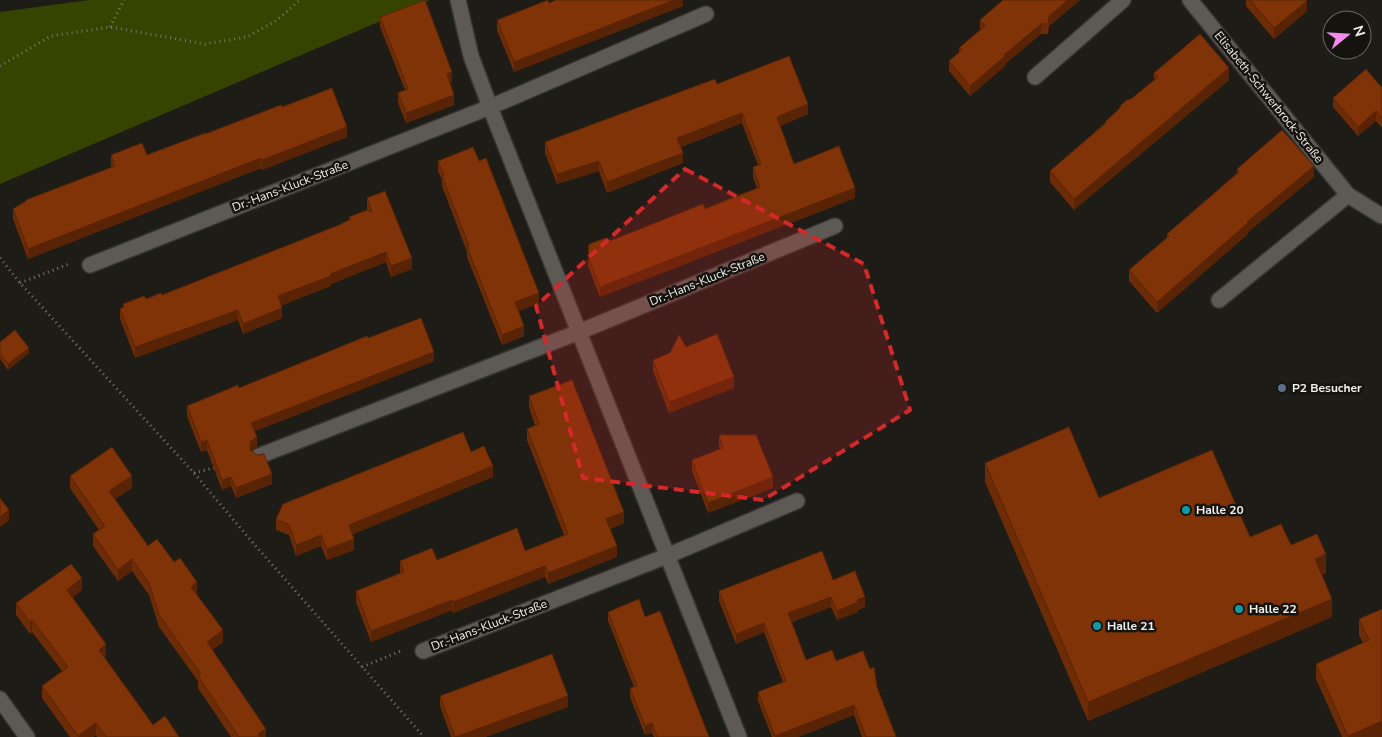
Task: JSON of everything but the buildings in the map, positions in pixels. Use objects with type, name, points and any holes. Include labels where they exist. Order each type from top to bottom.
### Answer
[{"type":"street","points":[[458,0],[471,56],[490,107],[739,737]]},
{"type":"street","points":[[1035,77],[1123,0]]},
{"type":"street","name":"Elisabeth-Schwerbrock-Straße","points":[[1190,0],[1348,195],[1382,216]]},
{"type":"street","name":"Dr.-Hans-Kluck-Straße","points":[[90,265],[490,107],[706,14]]},
{"type":"street","points":[[1219,300],[1348,195]]},
{"type":"street","name":"Dr.-Hans-Kluck-Straße","points":[[258,456],[579,332],[835,226]]},
{"type":"street","name":"Dr.-Hans-Kluck-Straße","points":[[423,651],[667,556],[797,501]]},
{"type":"street","points":[[0,699],[27,737]]},
{"type":"path","points":[[110,27],[124,0]]},
{"type":"path","points":[[0,66],[51,36],[110,27],[204,44],[247,37],[276,20],[300,0]]},
{"type":"path","points":[[0,258],[20,283],[194,473],[424,737]]},
{"type":"path","points":[[20,283],[81,260],[90,265]]},
{"type":"path","points":[[194,473],[222,466]]},
{"type":"path","points":[[362,667],[409,648],[423,651]]},
{"type":"highlighted area","points":[[685,169],[864,264],[910,410],[763,500],[583,478],[536,306]]},
{"type":"green space","points":[[89,0],[430,0],[0,184],[0,12]]},
{"type":"place","name":"P2 Besucher","points":[[1282,388]]},
{"type":"place","name":"Halle 20","points":[[1186,510]]},
{"type":"place","name":"Halle 22","points":[[1239,609]]},
{"type":"place","name":"Halle 21","points":[[1097,626]]}]
